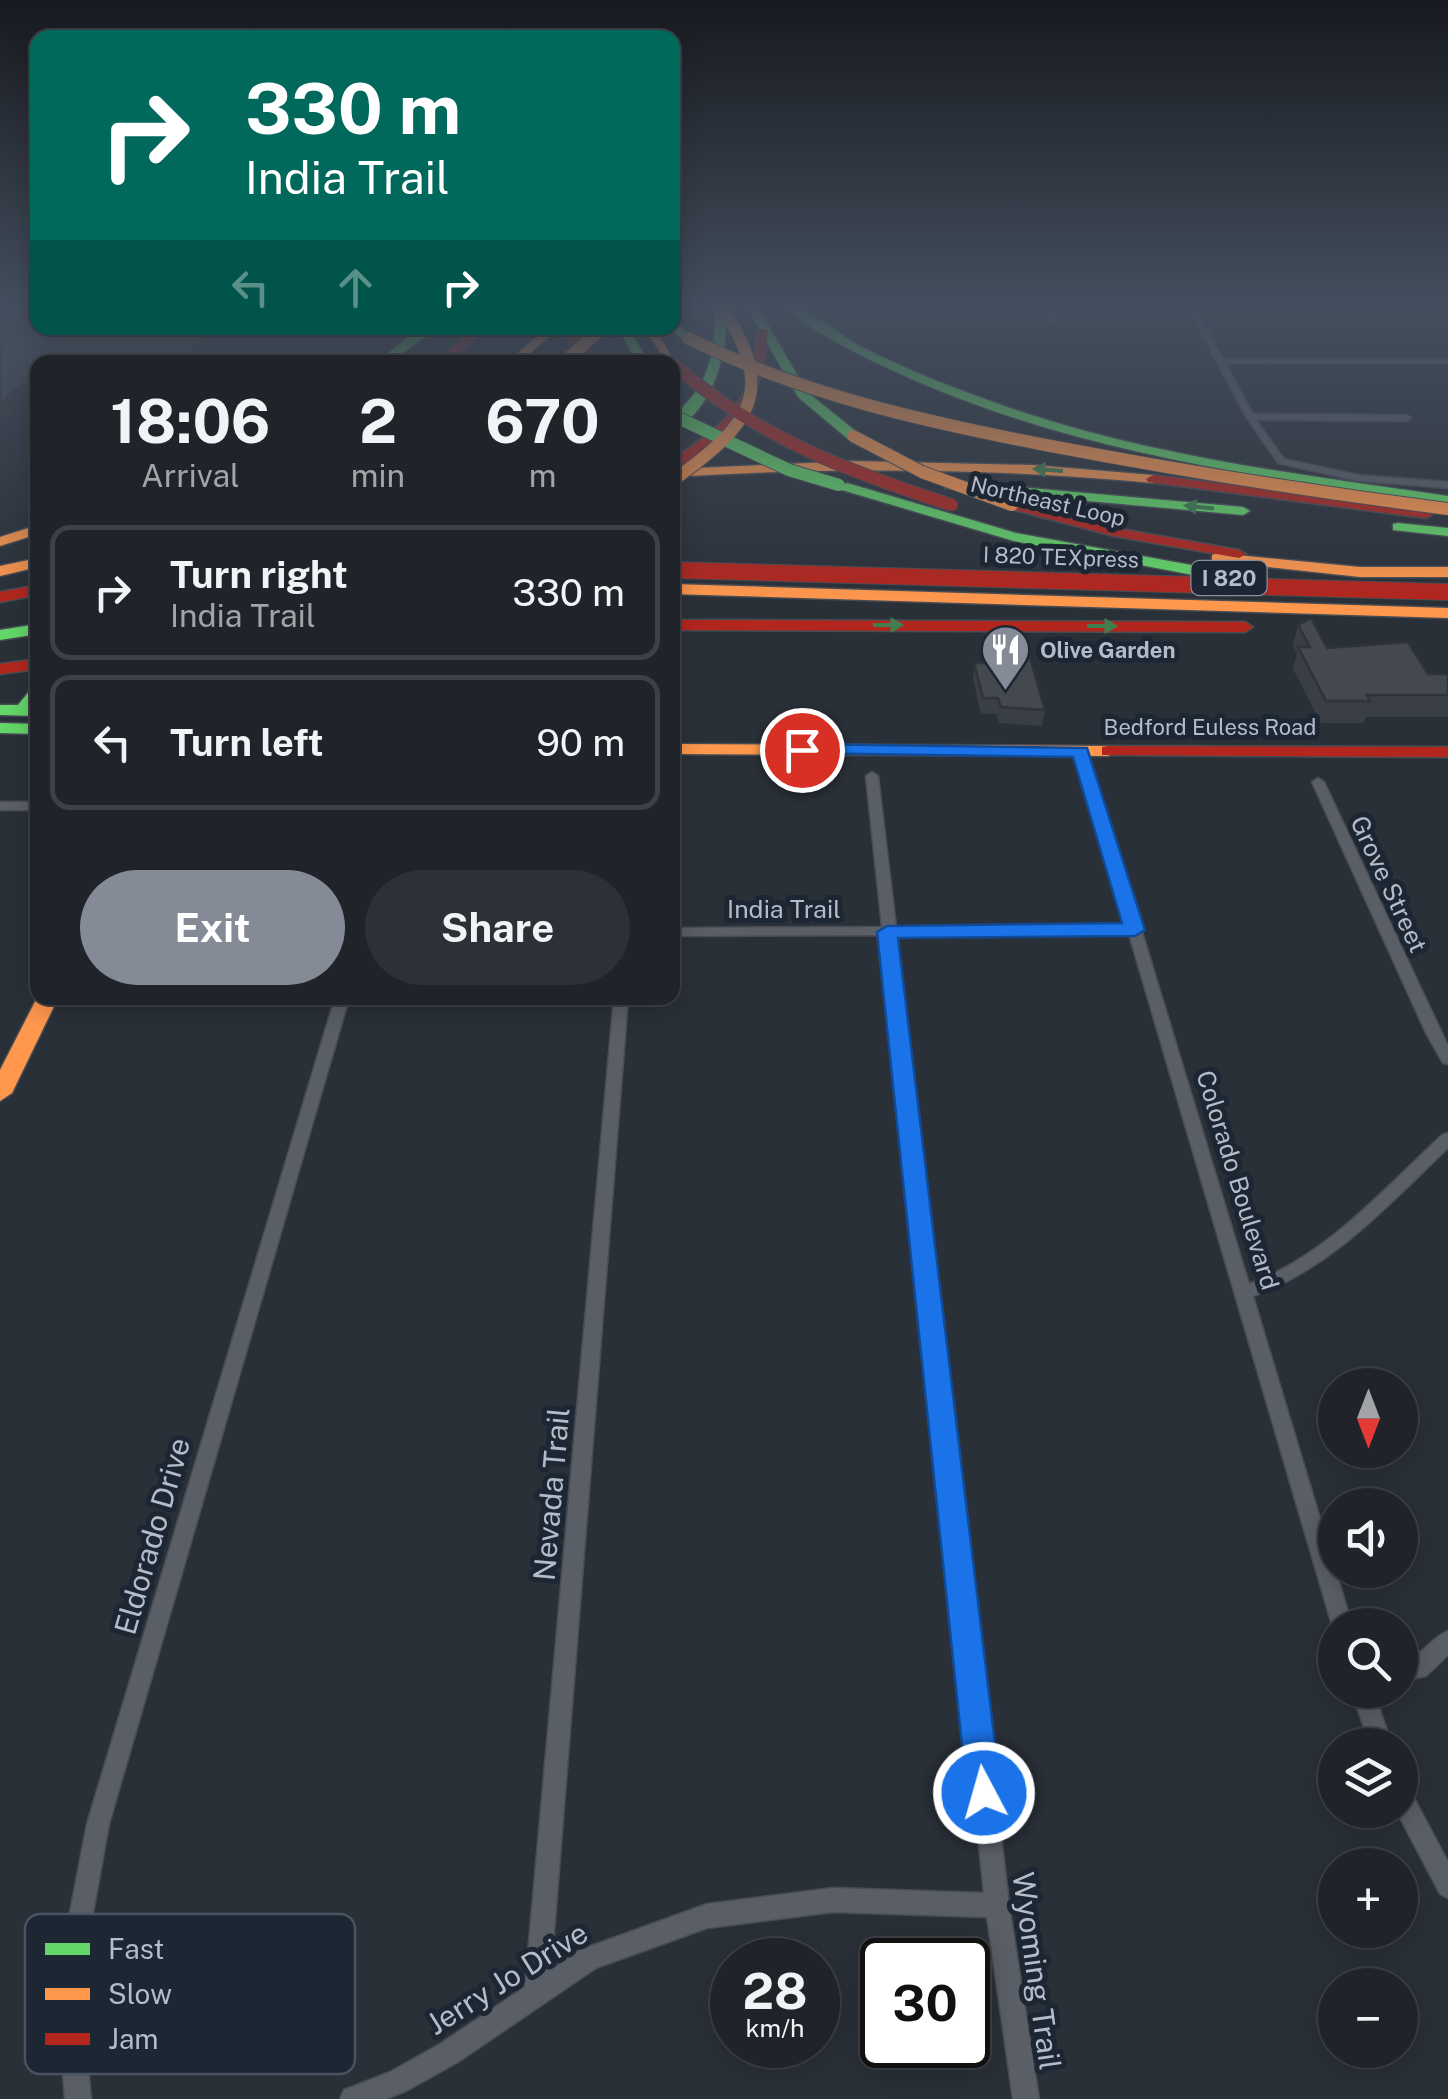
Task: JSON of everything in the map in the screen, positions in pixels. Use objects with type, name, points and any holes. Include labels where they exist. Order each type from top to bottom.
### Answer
[{"type":"main road","name":"I 820","points":[[687,404],[740,438],[847,487]]},
{"type":"main road","name":"Northeast Loop","points":[[719,404],[777,439],[847,470],[952,505],[1155,550],[1360,572],[1448,572]]},
{"type":"main road","points":[[680,460],[724,430],[745,404]]},
{"type":"main road","points":[[680,475],[734,430],[749,404]]},
{"type":"main road","points":[[814,404],[854,436],[922,472],[1012,505],[1167,542],[1360,572]]},
{"type":"main road","points":[[873,404],[946,424],[1175,469],[1448,513]]},
{"type":"main road","points":[[994,404],[1041,420],[1260,471],[1448,500]]},
{"type":"main road","points":[[680,419],[789,470],[847,487]]},
{"type":"main road","points":[[680,481],[808,465],[992,466],[1448,513]]},
{"type":"main road","points":[[680,473],[994,488],[1448,528]]},
{"type":"main road","name":"Northeast Loop","points":[[847,487],[1014,536],[1153,565],[1268,584],[1448,601]]},
{"type":"main road","points":[[0,542],[30,531]]},
{"type":"main road","name":"I 820 TEXpress","points":[[680,560],[1448,582]]},
{"type":"main road","points":[[0,571],[30,564]]},
{"type":"main road","name":"I 820 TEXpress","points":[[680,570],[1448,592]]},
{"type":"main road","points":[[0,584],[30,578]]},
{"type":"main road","points":[[680,588],[1448,613]]},
{"type":"main road","points":[[0,597],[30,591]]},
{"type":"main road","points":[[680,609],[829,600],[961,601],[985,597]]},
{"type":"main road","points":[[0,605],[30,601]]},
{"type":"main road","points":[[0,615],[30,610]]},
{"type":"main road","points":[[680,611],[791,624]]},
{"type":"main road","points":[[680,625],[1448,628]]},
{"type":"main road","points":[[0,627],[30,626]]},
{"type":"main road","points":[[0,635],[30,628]]},
{"type":"main road","points":[[0,652],[30,647]]},
{"type":"main road","points":[[0,669],[30,665]]},
{"type":"main road","points":[[0,678],[30,675]]},
{"type":"main road","name":"Bedford Euless Road","points":[[680,749],[1448,752]]},
{"type":"main road","points":[[0,1093],[44,1005]]},
{"type":"street","points":[[1243,404],[1282,461],[1358,478],[1448,486]]},
{"type":"street","points":[[1250,417],[1408,418]]},
{"type":"street","name":"Colorado Boulevard","points":[[1081,752],[1337,1608]]},
{"type":"street","name":"Wyoming Trail","points":[[872,776],[996,1905],[1026,2099]]},
{"type":"street","name":"Grove Street","points":[[1318,782],[1432,1033],[1448,1058]]},
{"type":"street","points":[[0,806],[30,806]]},
{"type":"street","name":"India Trail","points":[[680,932],[1135,930]]},
{"type":"street","name":"Eldorado Drive","points":[[81,1914],[98,1824],[340,1005]]},
{"type":"street","name":"Nevada Trail","points":[[538,1995],[620,1005]]},
{"type":"street","points":[[1243,1292],[1272,1285],[1306,1265],[1448,1139]]},
{"type":"street","points":[[1418,1669],[1448,1640]]},
{"type":"street","points":[[1418,1828],[1448,1886]]},
{"type":"street","name":"Jerry Jo Drive","points":[[353,2099],[397,2082],[449,2053],[589,1958],[706,1916],[833,1900],[996,1905]]},
{"type":"street","name":"Eldorado Drive","points":[[76,2074],[78,2099]]},
{"type":"building","points":[[1311,618],[1327,648],[1408,642],[1428,674],[1448,674],[1448,695],[1367,695],[1370,701],[1326,701],[1298,647],[1310,647],[1298,625]]},
{"type":"building","points":[[993,654],[1029,654],[1045,710],[1001,707],[998,698],[983,698],[974,663],[995,663]]},
{"type":"traffic: fast","points":[[680,419],[693,404]]},
{"type":"traffic: fast","points":[[814,404],[853,436]]},
{"type":"traffic: fast","points":[[988,404],[1104,439],[1193,459],[1448,500]]},
{"type":"traffic: fast","points":[[680,419],[789,470],[839,485]]},
{"type":"traffic: fast","points":[[950,485],[1243,511]]},
{"type":"traffic: fast","points":[[847,487],[1014,537],[1246,580]]},
{"type":"traffic: fast","points":[[1398,527],[1448,532]]},
{"type":"traffic: fast","points":[[0,635],[30,630]]},
{"type":"traffic: fast","points":[[23,711],[30,702]]},
{"type":"traffic: fast","points":[[0,710],[30,711]]},
{"type":"traffic: fast","points":[[0,728],[30,729]]},
{"type":"traffic: slow","points":[[680,475],[720,444],[748,404]]},
{"type":"traffic: slow","points":[[862,404],[1021,440],[1180,469],[1448,509]]},
{"type":"traffic: slow","points":[[853,436],[922,472],[1012,505]]},
{"type":"traffic: slow","points":[[680,473],[913,465],[1153,479]]},
{"type":"traffic: slow","points":[[0,542],[30,532]]},
{"type":"traffic: slow","points":[[1217,558],[1360,572],[1448,572]]},
{"type":"traffic: slow","points":[[0,571],[30,564]]},
{"type":"traffic: slow","points":[[680,589],[1448,613]]},
{"type":"traffic: slow","points":[[680,749],[1108,751]]},
{"type":"traffic: slow","points":[[0,1093],[44,1005]]},
{"type":"traffic: jam","points":[[721,404],[803,451],[952,505]]},
{"type":"traffic: jam","points":[[680,460],[711,439],[743,404]]},
{"type":"traffic: jam","points":[[1153,479],[1426,514]]},
{"type":"traffic: jam","points":[[1012,505],[1114,532],[1239,554]]},
{"type":"traffic: jam","points":[[680,570],[1448,592]]},
{"type":"traffic: jam","points":[[0,597],[30,591]]},
{"type":"traffic: jam","points":[[680,625],[1245,627]]},
{"type":"traffic: jam","points":[[0,669],[30,665]]},
{"type":"traffic: jam","points":[[1108,751],[1448,752]]},
{"type":"place","name":"Olive Garden","points":[[1005,692]]},
{"type":"route","points":[[802,750],[1081,752],[1135,930],[887,932],[984,1793]]}]
